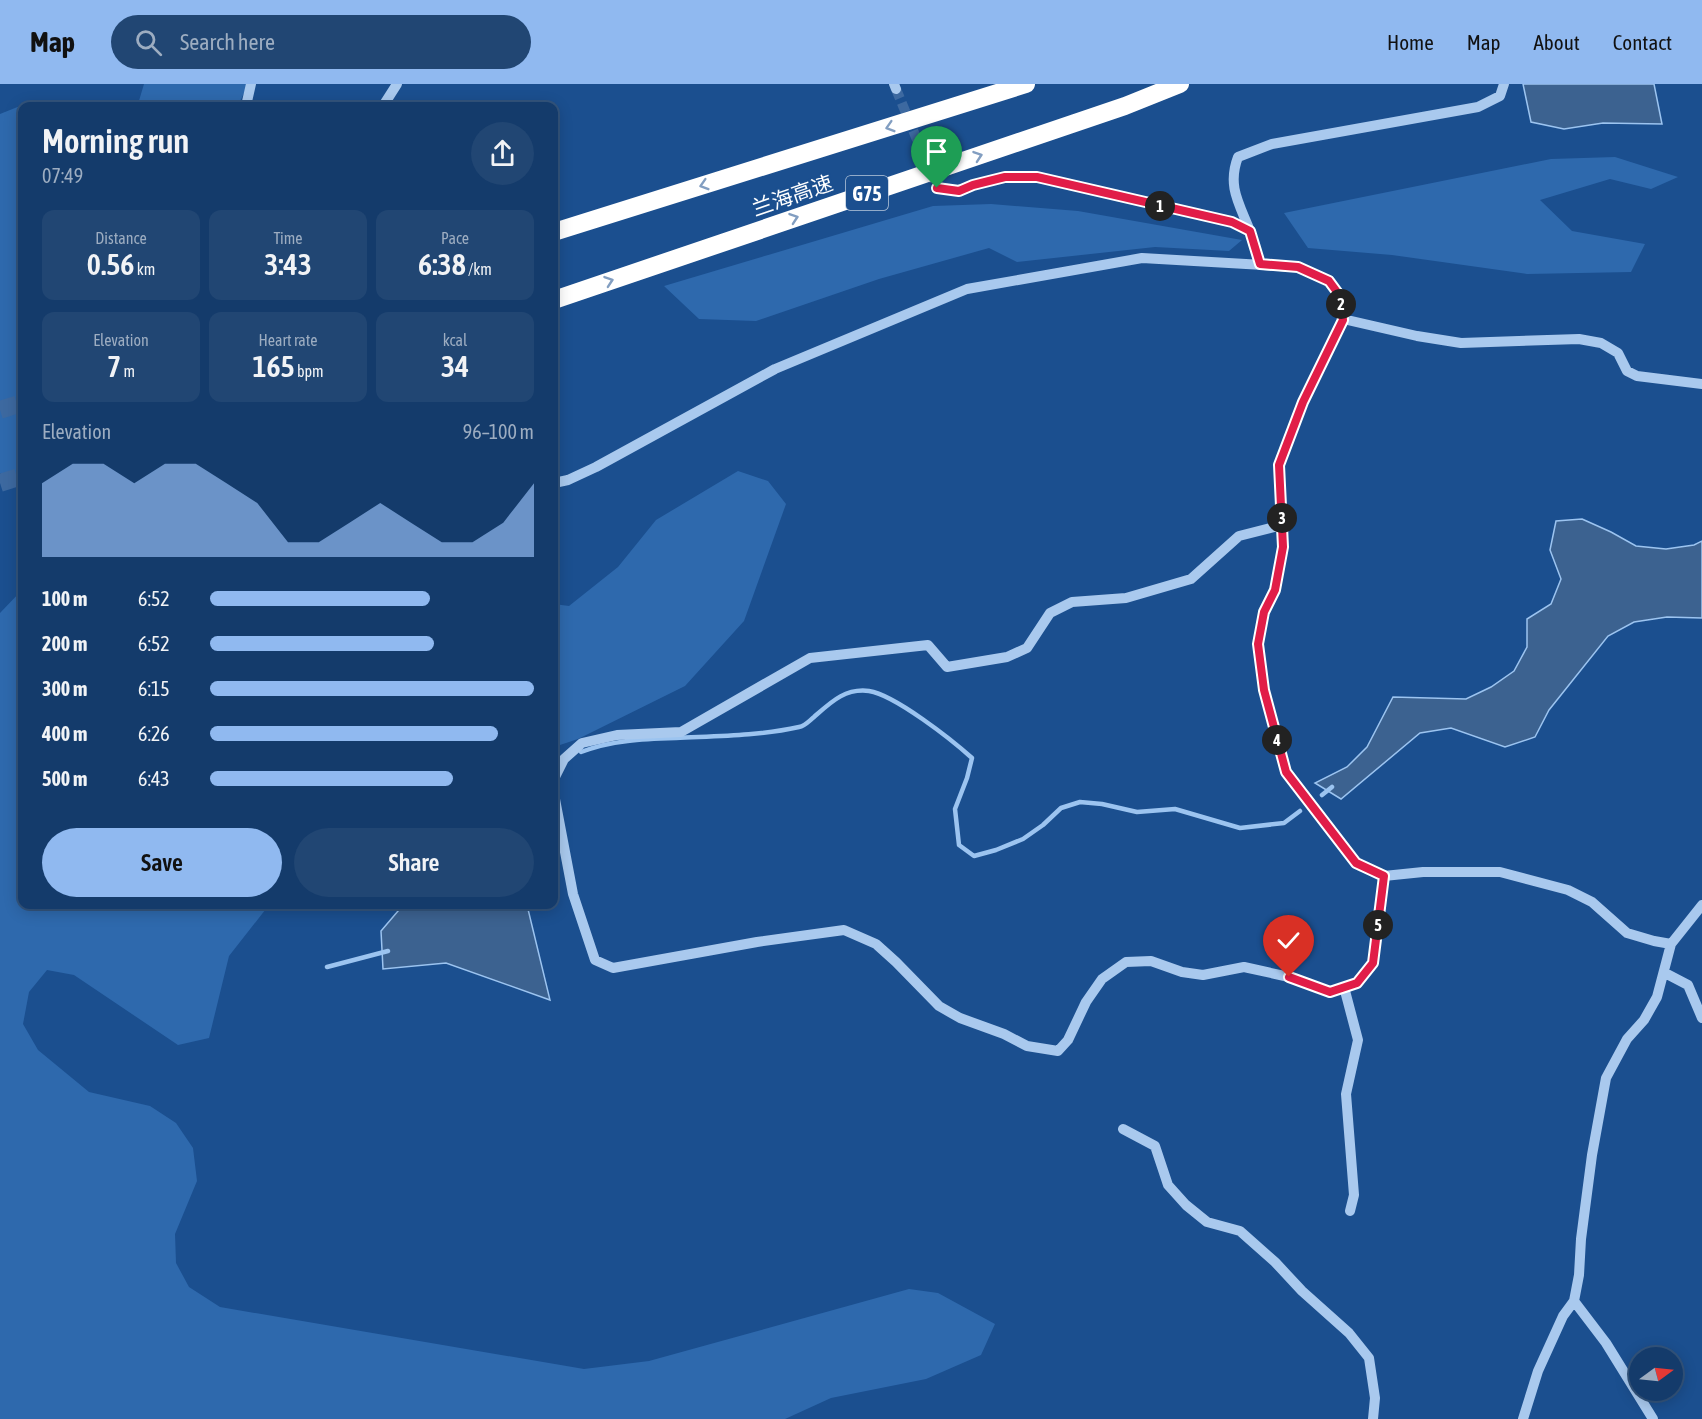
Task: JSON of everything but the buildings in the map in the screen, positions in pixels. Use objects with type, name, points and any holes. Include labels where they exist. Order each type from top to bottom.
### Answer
[{"type":"highway","name":"兰海高速","points":[[558,231],[1026,84]]},
{"type":"highway","name":"兰海高速","points":[[558,299],[1125,106],[1180,84]]},
{"type":"street","points":[[247,102],[251,84]]},
{"type":"street","points":[[386,102],[397,84]]},
{"type":"street","points":[[1260,264],[1233,187],[1233,172],[1238,157],[1272,144],[1478,107],[1500,96],[1504,84]]},
{"type":"street","points":[[937,188],[959,191],[1005,177],[1037,177],[1232,222],[1250,231]]},
{"type":"street","points":[[558,482],[596,467],[775,369],[967,289],[1142,258],[1298,267],[1329,281],[1340,296],[1343,320],[1303,402],[1279,465],[1283,547],[1275,590],[1264,612],[1258,644],[1264,690],[1286,772],[1356,863],[1384,876],[1423,872],[1500,872],[1568,890],[1592,902],[1627,933],[1671,944]]},
{"type":"street","points":[[1343,320],[1417,336],[1461,342],[1579,339],[1601,343],[1618,353],[1627,371],[1637,376],[1702,384]]},
{"type":"street","points":[[558,771],[564,759],[582,743],[618,735],[681,732],[810,658],[928,645],[947,667],[1007,657],[1027,648],[1050,613],[1072,602],[1126,598],[1191,579],[1239,536],[1282,525]]},
{"type":"street","points":[[558,815],[573,894],[595,960],[613,968],[722,947],[844,930],[876,945],[939,1006],[960,1018],[1004,1034],[1027,1046],[1058,1051],[1068,1040],[1086,1002],[1102,979],[1126,962],[1151,961],[1182,972],[1203,975],[1244,967],[1289,977],[1330,992],[1357,983],[1373,963],[1384,876]]},
{"type":"street","points":[[1523,1419],[1538,1371],[1563,1316],[1574,1301],[1592,1155],[1606,1078],[1627,1039],[1644,1020],[1658,997],[1671,944],[1702,905]]},
{"type":"street","points":[[1665,973],[1688,985],[1702,1018]]},
{"type":"street","points":[[1344,987],[1358,1040],[1346,1094],[1354,1195],[1350,1211]]},
{"type":"street","points":[[1123,1129],[1155,1146],[1168,1185],[1186,1205],[1207,1222],[1240,1231],[1275,1262],[1302,1292],[1349,1333],[1369,1358],[1375,1398],[1373,1419]]},
{"type":"street","points":[[1574,1301],[1606,1343],[1653,1419]]},
{"type":"shaded area","points":[[144,84],[248,84],[240,102],[139,102]]},
{"type":"shaded area","points":[[1523,84],[1654,84],[1662,124],[1603,123],[1564,129],[1531,122]]},
{"type":"shaded area","points":[[18,107],[18,488],[0,473],[0,114]]},
{"type":"shaded area","points":[[1615,157],[1678,177],[1651,189],[1610,179],[1540,200],[1572,231],[1645,244],[1631,272],[1527,274],[1392,255],[1308,248],[1284,213],[1551,159]]},
{"type":"shaded area","points":[[991,204],[1078,211],[1242,240],[1229,251],[1155,247],[1017,262],[989,248],[879,279],[756,321],[699,319],[664,286],[933,206]]},
{"type":"shaded area","points":[[738,471],[768,481],[786,504],[744,621],[685,686],[578,739],[558,746],[558,605],[569,606],[618,567],[656,520]]},
{"type":"shaded area","points":[[1582,519],[1636,546],[1666,549],[1694,545],[1702,541],[1702,618],[1667,617],[1634,622],[1608,636],[1549,710],[1535,737],[1505,747],[1451,728],[1420,733],[1341,799],[1315,783],[1347,767],[1367,747],[1393,697],[1466,699],[1491,687],[1514,671],[1527,647],[1527,619],[1551,604],[1561,579],[1550,550],[1556,521]]},
{"type":"shaded area","points":[[18,594],[18,909],[266,909],[229,956],[209,1038],[178,1045],[74,975],[47,970],[29,992],[23,1024],[38,1050],[89,1092],[150,1106],[176,1123],[193,1148],[197,1181],[175,1234],[176,1263],[189,1287],[220,1307],[584,1369],[649,1361],[909,1289],[938,1293],[995,1324],[981,1355],[926,1379],[831,1398],[785,1419],[0,1419],[0,613]]},
{"type":"shaded area","points":[[400,909],[528,909],[550,1000],[446,963],[383,969],[381,931]]},
{"type":"waterway","points":[[581,752],[628,741],[753,734],[799,727],[839,697],[853,692],[869,691],[880,694],[908,709],[972,758],[955,809],[959,845],[974,856],[1023,839],[1061,808],[1080,802],[1102,804],[1137,812],[1175,809],[1240,828],[1284,823],[1300,811]]},
{"type":"waterway","points":[[1322,795],[1332,787]]},
{"type":"waterway","points":[[327,967],[388,951]]},
{"type":"tunnel","points":[[896,89],[937,188]]},
{"type":"tunnel","points":[[0,410],[18,404]]},
{"type":"tunnel","points":[[0,483],[18,477]]},
{"type":"route","points":[[937,188],[959,191],[1005,177],[1037,177],[1232,222],[1250,231],[1260,264],[1298,267],[1329,281],[1340,296],[1343,320],[1303,402],[1279,465],[1283,547],[1275,590],[1264,612],[1258,644],[1269,714],[1286,772],[1356,863],[1384,876],[1373,963],[1357,983],[1330,992],[1289,977]]}]
